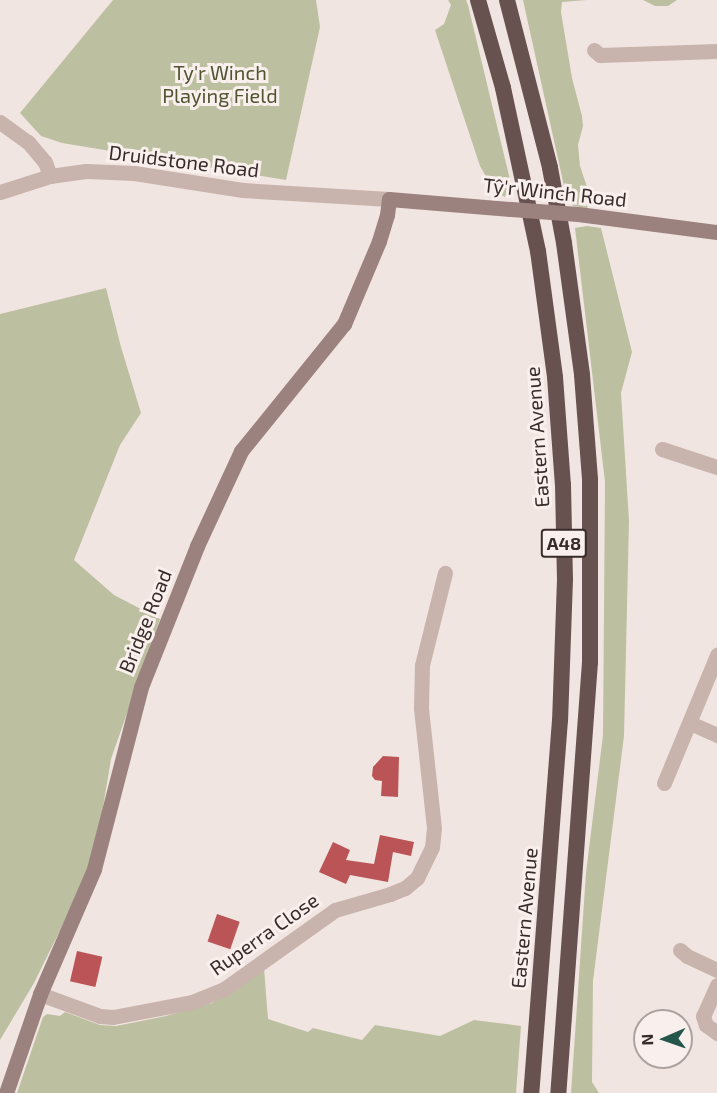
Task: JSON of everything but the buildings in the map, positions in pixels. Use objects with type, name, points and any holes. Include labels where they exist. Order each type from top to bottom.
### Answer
[{"type":"highway","name":"Eastern Avenue","points":[[478,0],[503,88],[538,251],[555,377],[562,475],[565,579],[560,720],[531,1093]]},
{"type":"highway","name":"A48","points":[[507,0],[540,126],[564,243],[582,375],[590,480],[590,662],[558,1093]]},
{"type":"main road","name":"Tŷ'r Winch Road","points":[[389,199],[578,214],[717,232]]},
{"type":"main road","name":"Bridge Road","points":[[6,1093],[40,994],[92,876],[141,687],[219,493],[241,451],[254,433],[344,324],[379,241],[389,199]]},
{"type":"street","points":[[594,50],[600,55],[717,51]]},
{"type":"street","points":[[0,122],[28,142],[45,162],[50,176]]},
{"type":"street","name":"Druidstone Road","points":[[0,192],[50,176],[86,171],[124,172],[243,190],[389,199]]},
{"type":"street","points":[[662,449],[717,467]]},
{"type":"street","name":"Ruperra Close","points":[[40,994],[100,1016],[113,1017],[192,1002],[224,989],[335,910],[390,894],[405,888],[417,878],[426,864],[434,828],[421,708],[422,665],[445,573]]},
{"type":"street","points":[[664,783],[717,655]]},
{"type":"street","points":[[690,723],[717,735]]},
{"type":"street","points":[[680,950],[687,956],[717,970]]},
{"type":"street","points":[[717,985],[704,1017],[706,1025],[717,1033]]},
{"type":"green space","name":"Ty'r Winch Playing Field","points":[[113,0],[316,0],[320,27],[286,180],[62,143],[41,136],[20,113]]},
{"type":"green space","points":[[448,0],[466,0],[468,5],[512,188],[505,197],[494,191],[480,166],[435,30],[444,24],[451,5]]},
{"type":"green space","points":[[523,0],[587,0],[562,2],[561,12],[572,78],[582,116],[583,126],[578,145],[580,166],[587,187],[594,193],[587,208],[573,206],[564,186]]},
{"type":"green space","points":[[643,0],[677,0],[668,6],[655,6]]},
{"type":"green space","points":[[587,226],[601,228],[632,352],[621,393],[629,521],[624,736],[593,981],[592,1082],[599,1093],[571,1093],[586,873],[603,735],[605,482],[575,228]]},
{"type":"green space","points":[[106,288],[141,413],[120,445],[74,560],[114,595],[160,619],[111,759],[99,831],[85,880],[34,983],[0,1040],[0,314]]},
{"type":"green space","points":[[264,968],[268,1019],[308,1032],[313,1028],[362,1040],[375,1025],[440,1036],[474,1020],[521,1026],[516,1093],[17,1093],[43,1017],[47,1014],[60,1016],[65,1012],[100,1025],[116,1026],[166,1016],[212,1003]]}]
